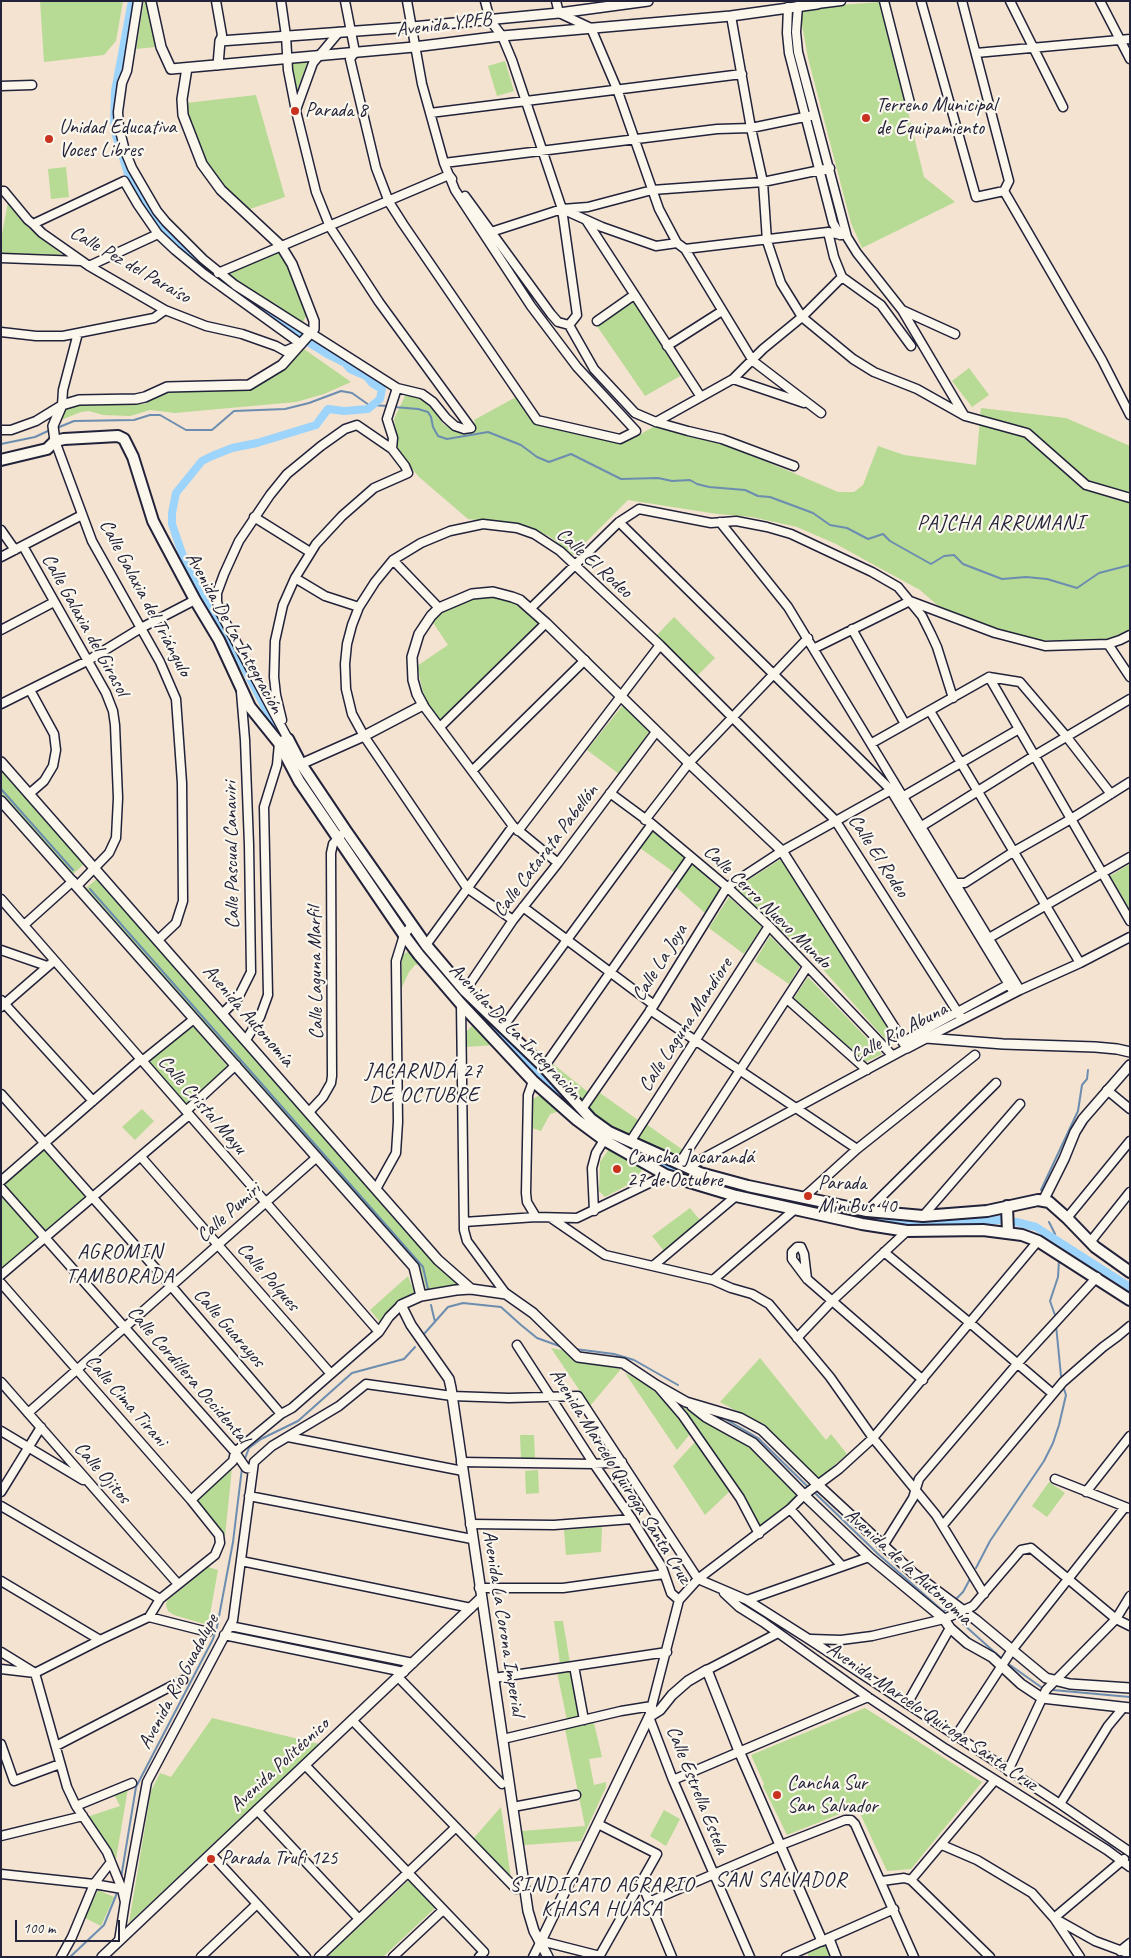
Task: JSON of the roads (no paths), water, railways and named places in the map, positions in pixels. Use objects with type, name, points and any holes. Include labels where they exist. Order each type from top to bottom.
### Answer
[{"type":"main road","points":[[1,460],[47,450],[54,434]]},
{"type":"main road","name":"Avenida De La Integración","points":[[54,434],[64,439],[118,436],[124,439],[133,457],[153,521],[195,600],[220,640],[250,707],[283,741],[301,764],[426,945],[465,991],[544,1067],[591,1120],[609,1132],[689,1168],[748,1186],[867,1211],[923,1216],[987,1211],[1032,1200],[1043,1201]]},
{"type":"main road","name":"Avenida De La Integración","points":[[283,741],[299,781],[404,935],[461,1004],[533,1080],[564,1110],[604,1140],[666,1174],[736,1196],[794,1210],[906,1231],[983,1230],[1022,1235],[1038,1241],[1097,1277],[1130,1300]]},
{"type":"main road","points":[[1043,1201],[1048,1202],[1067,1218],[1095,1247],[1130,1272]]},
{"type":"main road","points":[[1007,1206],[1008,1233]]},
{"type":"street","points":[[138,1],[127,71],[122,83],[118,112],[119,127],[132,168],[157,211],[178,236],[218,272],[306,339]]},
{"type":"street","name":"Avenida YPFB","points":[[151,1],[160,47],[170,69],[414,47],[502,36],[731,16],[798,4],[841,1]]},
{"type":"street","points":[[216,1],[222,35],[218,65]]},
{"type":"street","points":[[33,224],[124,181],[158,234],[204,274],[306,339],[397,388],[422,394],[433,402],[446,418],[456,426],[464,429],[471,428],[378,302],[330,227],[316,192],[296,111],[287,58],[281,1]]},
{"type":"street","points":[[345,1],[355,52],[350,59],[352,69],[376,168],[389,202],[537,420],[620,439],[636,431],[577,367],[531,306],[460,196],[444,163],[430,113],[414,47],[407,1]]},
{"type":"street","points":[[486,1],[490,20],[502,36],[526,101],[562,209],[577,315],[569,325]]},
{"type":"street","points":[[556,1],[559,12],[591,28],[617,89],[659,209],[678,243],[685,249],[753,361],[821,413]]},
{"type":"street","name":"Avenida YPFB","points":[[220,41],[490,20],[614,3],[648,1]]},
{"type":"street","points":[[884,1],[910,103]]},
{"type":"street","points":[[921,1],[976,197],[1004,191]]},
{"type":"street","points":[[962,1],[1009,180],[1004,191]]},
{"type":"street","points":[[1010,1],[1063,107]]},
{"type":"street","points":[[1100,1],[1130,59]]},
{"type":"street","points":[[798,4],[796,32],[798,52],[820,170],[833,223],[902,310],[965,416]]},
{"type":"street","points":[[788,7],[787,33],[789,53],[830,168],[844,236]]},
{"type":"street","points":[[731,16],[751,128],[763,182],[767,241],[781,283],[802,317],[853,359],[874,372],[917,389],[965,416],[1026,433],[1086,485],[1130,498]]},
{"type":"street","points":[[296,111],[313,63],[339,32]]},
{"type":"street","points":[[976,53],[1130,39]]},
{"type":"street","points":[[1,430],[11,430],[36,421],[62,405],[78,400],[136,399],[167,387],[249,385],[282,365],[314,329],[314,321],[292,264],[281,246],[221,190],[202,164],[183,115],[182,99],[187,68]]},
{"type":"street","points":[[430,113],[742,74]]},
{"type":"street","points":[[1,86],[32,85]]},
{"type":"street","points":[[444,163],[718,129],[751,128],[810,116]]},
{"type":"street","points":[[491,232],[562,209],[588,206],[652,190],[763,182],[830,168]]},
{"type":"street","points":[[218,272],[330,227],[449,175]]},
{"type":"street","points":[[449,175],[551,314],[558,322],[569,325],[594,369],[635,413],[656,422],[722,439],[794,466]]},
{"type":"street","name":"Calle Pez del Paraíso","points":[[1,191],[4,191],[33,224],[81,261],[165,310],[206,326],[242,334],[286,351],[290,351],[306,339]]},
{"type":"street","points":[[1004,191],[1102,360],[1130,415]]},
{"type":"street","points":[[562,209],[656,246],[678,243]]},
{"type":"street","points":[[586,220],[701,397]]},
{"type":"street","points":[[685,249],[767,241],[828,232],[844,236]]},
{"type":"street","points":[[828,232],[834,257],[842,277],[881,304],[911,346]]},
{"type":"street","points":[[89,266],[158,234]]},
{"type":"street","points":[[1,258],[81,261]]},
{"type":"street","points":[[656,422],[733,379],[763,349],[802,317],[842,277]]},
{"type":"street","points":[[597,321],[634,295]]},
{"type":"street","points":[[1,332],[36,336],[63,336],[154,318],[165,310]]},
{"type":"street","points":[[902,310],[954,334]]},
{"type":"street","points":[[667,346],[722,311]]},
{"type":"street","points":[[54,434],[78,333]]},
{"type":"street","points":[[733,379],[810,405]]},
{"type":"street","points":[[392,449],[393,438],[387,419],[397,388]]},
{"type":"street","points":[[283,741],[276,695],[273,660],[274,642],[283,605],[295,578],[310,552],[327,530],[374,488],[408,473],[392,449],[357,425],[345,429],[321,446],[288,474],[254,517],[310,552]]},
{"type":"street","name":"Calle Galaxia del Triángulo","points":[[54,434],[92,541],[172,687],[178,708],[182,792],[183,901],[176,923],[158,940]]},
{"type":"street","points":[[530,609],[619,522],[639,509],[711,523],[736,522],[767,527],[791,534],[872,572],[898,587],[922,616],[937,647],[953,698]]},
{"type":"street","points":[[1,557],[82,515]]},
{"type":"street","name":"Avenida De La Integración","points":[[254,517],[230,557],[218,593],[217,602],[220,612],[283,741]]},
{"type":"street","points":[[619,522],[890,789],[947,882],[1012,982]]},
{"type":"street","points":[[720,522],[788,607],[815,648],[989,938],[1017,991]]},
{"type":"street","name":"Calle El Rodeo","points":[[513,920],[467,888],[364,736],[352,714],[346,689],[345,664],[347,644],[359,607],[375,582],[394,560],[435,536],[450,530],[483,524],[517,528],[550,542],[660,645],[835,820],[959,1016]]},
{"type":"street","name":"Calle Galaxia del Girasol","points":[[1,530],[15,550]]},
{"type":"street","name":"Calle Galaxia del Girasol","points":[[23,546],[106,693],[113,711],[118,798],[116,838],[109,853],[95,869],[24,925]]},
{"type":"street","points":[[394,560],[439,608]]},
{"type":"street","points":[[295,578],[325,596],[359,607]]},
{"type":"street","points":[[558,863],[516,829],[423,704],[413,680],[412,657],[419,634],[439,608],[462,597],[485,592],[512,597],[530,609],[782,851],[906,1044],[959,1016],[1012,982]]},
{"type":"street","points":[[1,704],[87,660],[141,628],[195,600]]},
{"type":"street","points":[[815,648],[910,601],[995,633],[1045,646],[1108,644],[1130,635]]},
{"type":"street","points":[[1,630],[54,602]]},
{"type":"street","points":[[440,727],[546,623]]},
{"type":"street","points":[[852,630],[905,724]]},
{"type":"street","points":[[503,1027],[689,763],[774,676],[808,638]]},
{"type":"street","points":[[1108,644],[1130,677]]},
{"type":"street","points":[[426,945],[467,888],[621,697],[660,645]]},
{"type":"street","points":[[472,771],[585,660]]},
{"type":"street","points":[[989,678],[1130,921]]},
{"type":"street","points":[[872,742],[989,678],[1020,682],[1066,736],[1111,794]]},
{"type":"street","name":"Calle Pascual Canaviri","points":[[223,1013],[238,998],[251,972],[247,778],[241,688]]},
{"type":"street","points":[[29,794],[44,781],[53,766],[56,750],[54,734],[30,690]]},
{"type":"street","points":[[922,826],[1066,736],[1130,699]]},
{"type":"street","points":[[301,764],[364,736],[423,704]]},
{"type":"street","points":[[930,711],[1080,963]]},
{"type":"street","points":[[904,796],[1019,729]]},
{"type":"street","name":"Calle Catarata Pabellón","points":[[465,991],[513,920],[656,732]]},
{"type":"street","name":"Calle Pascual Canaviri","points":[[246,1040],[260,1017],[268,995],[264,807],[283,741]]},
{"type":"street","name":"Avenida Autonomía","points":[[1,762],[438,1260],[471,1289]]},
{"type":"street","points":[[947,882],[965,883],[1130,782]]},
{"type":"street","points":[[890,789],[899,788]]},
{"type":"street","name":"Calle La Joya","points":[[582,1109],[652,1007],[727,887],[782,851],[890,789]]},
{"type":"street","name":"Calle Cerro Nuevo Mundo","points":[[610,794],[648,822],[727,887],[769,926],[892,1055]]},
{"type":"street","name":"Avenida Autonomía","points":[[1,801],[414,1267],[421,1296]]},
{"type":"street","points":[[337,838],[346,831]]},
{"type":"street","name":"Calle Laguna Marfil","points":[[309,1112],[331,1083],[332,1076],[331,853],[337,838]]},
{"type":"street","points":[[544,1067],[691,857]]},
{"type":"street","points":[[989,938],[1130,857]]},
{"type":"street","name":"Calle Cristal Mayu","points":[[1,899],[24,925],[50,963],[141,1060],[379,1332]]},
{"type":"street","points":[[523,907],[695,1040],[856,1150]]},
{"type":"street","points":[[376,1189],[394,1158],[397,1143],[395,974],[396,961],[404,935],[412,925]]},
{"type":"street","name":"Calle Laguna Mandiore","points":[[630,1142],[769,926]]},
{"type":"street","name":"Calle Río Abuna","points":[[689,1168],[700,1160],[867,1070],[906,1044],[926,1038],[959,1016],[1080,963],[1130,937]]},
{"type":"street","points":[[1,950],[50,963]]},
{"type":"street","points":[[50,963],[2,1003],[92,1101]]},
{"type":"street","points":[[679,1164],[807,967]]},
{"type":"street","points":[[787,999],[867,1070]]},
{"type":"street","points":[[461,1004],[464,1230],[468,1240],[506,1294],[533,1313],[578,1357],[623,1363],[686,1402],[740,1418],[762,1430],[818,1485]]},
{"type":"street","points":[[1,1181],[92,1101],[194,1019]]},
{"type":"street","points":[[926,1038],[1003,1044],[1095,1047],[1130,1052]]},
{"type":"street","points":[[803,1198],[856,1150],[975,1055]]},
{"type":"street","points":[[1,1275],[141,1157],[236,1065]]},
{"type":"street","points":[[1043,1201],[1083,1119],[1130,1065]]},
{"type":"street","points":[[533,1080],[528,1095],[526,1193],[528,1202],[536,1217]]},
{"type":"street","points":[[867,1211],[996,1083]]},
{"type":"street","points":[[1107,1090],[1130,1109]]},
{"type":"street","name":"Calle Guarayos","points":[[1,1094],[172,1287],[281,1414]]},
{"type":"street","points":[[923,1216],[1020,1104]]},
{"type":"street","points":[[594,1211],[592,1168],[596,1153],[604,1140]]},
{"type":"street","points":[[1067,1218],[1130,1141]]},
{"type":"street","name":"Calle Polques","points":[[141,1157],[331,1374]]},
{"type":"street","name":"Calle Pumiri","points":[[28,1413],[317,1157]]},
{"type":"street","points":[[464,1222],[536,1217],[577,1218],[666,1174]]},
{"type":"street","name":"Calle Cordillera Occidental","points":[[1,1188],[249,1468]]},
{"type":"street","points":[[1091,1241],[1130,1192]]},
{"type":"street","points":[[653,1266],[736,1196]]},
{"type":"street","points":[[713,1280],[794,1210]]},
{"type":"street","points":[[552,1218],[605,1255],[713,1280],[761,1298],[777,1312],[830,1378],[873,1438],[916,1488],[943,1525],[984,1594]]},
{"type":"street","points":[[797,1338],[833,1300],[906,1231]]},
{"type":"street","points":[[533,1957],[649,1717],[679,1600],[698,1578],[759,1534],[839,1469],[873,1438],[1038,1241]]},
{"type":"street","points":[[884,1252],[1052,1394]]},
{"type":"street","points":[[883,1546],[912,1498],[919,1479],[1017,1364],[1097,1277]]},
{"type":"street","points":[[808,1279],[923,1380]]},
{"type":"street","name":"Calle Cima Tirani","points":[[1,1283],[215,1529],[220,1543],[215,1555],[178,1584]]},
{"type":"street","points":[[191,1500],[233,1461],[235,1452],[281,1414],[292,1408],[379,1332],[389,1317],[401,1305],[421,1296],[456,1290],[471,1289],[506,1294]]},
{"type":"street","name":"Avenida La Corona Imperial","points":[[401,1305],[410,1325],[449,1379],[479,1588],[486,1617],[528,1911],[534,1931],[548,1957]]},
{"type":"street","points":[[943,1525],[1052,1394],[1078,1367],[1130,1326]]},
{"type":"street","name":"Avenida Marcelo Quiroga Santa Cruz","points":[[517,1345],[632,1519],[664,1574],[671,1594],[679,1600]]},
{"type":"street","name":"Calle Ojitos","points":[[1,1382],[178,1584]]},
{"type":"street","points":[[249,1468],[263,1452],[339,1406],[366,1384],[452,1396],[552,1398]]},
{"type":"street","points":[[656,1385],[683,1416],[740,1498],[759,1534]]},
{"type":"street","name":"Avenida Marcelo Quiroga Santa Cruz","points":[[552,1398],[578,1396],[698,1578],[721,1590],[747,1600],[807,1638],[1130,1852]]},
{"type":"street","name":"Avenida de la Autonomía","points":[[686,1402],[706,1417],[753,1443],[804,1496],[869,1557],[944,1619],[950,1628],[967,1643],[992,1658],[1021,1684],[1042,1698],[1126,1708]]},
{"type":"street","points":[[1,1492],[41,1427]]},
{"type":"street","points":[[1,1431],[89,1484]]},
{"type":"street","points":[[1086,1492],[1130,1436]]},
{"type":"street","points":[[288,1437],[462,1467],[622,1462]]},
{"type":"street","name":"Avenida Río Guadalupe","points":[[119,1941],[146,1782],[230,1626],[236,1610],[249,1496],[249,1468]]},
{"type":"street","points":[[956,1736],[1012,1650],[1127,1508],[1055,1480]]},
{"type":"street","name":"Avenida de la Autonomía","points":[[818,1485],[920,1579],[962,1610],[1046,1678],[1070,1684],[1130,1688]]},
{"type":"street","points":[[249,1496],[472,1539]]},
{"type":"street","points":[[1,1506],[160,1599]]},
{"type":"street","points":[[790,1509],[842,1566]]},
{"type":"street","points":[[470,1524],[554,1525],[632,1519]]},
{"type":"street","points":[[807,1638],[827,1640],[872,1636],[944,1619],[973,1606],[1021,1550],[1031,1548],[1116,1619],[1130,1626]]},
{"type":"street","points":[[747,1600],[869,1557]]},
{"type":"street","points":[[241,1561],[471,1608]]},
{"type":"street","points":[[479,1588],[563,1588],[664,1574]]},
{"type":"street","points":[[1,1580],[100,1640]]},
{"type":"street","points":[[1,1669],[35,1673],[149,1617],[160,1599],[178,1584]]},
{"type":"street","name":"Avenida Marcelo Quiroga Santa Cruz","points":[[721,1590],[739,1607],[868,1697],[994,1780],[1107,1850],[1130,1867]]},
{"type":"street","points":[[1008,1771],[1042,1698],[1053,1681],[1116,1619],[1130,1596]]},
{"type":"street","name":"Avenida Politécnico","points":[[103,1956],[481,1598]]},
{"type":"street","points":[[149,1617],[208,1632]]},
{"type":"street","points":[[230,1626],[412,1663]]},
{"type":"street","points":[[907,1704],[950,1628]]},
{"type":"street","points":[[649,1717],[660,1710],[672,1695],[688,1681],[778,1633]]},
{"type":"street","points":[[224,1635],[401,1674],[502,1784]]},
{"type":"street","points":[[1,1652],[35,1673],[67,1787],[76,1806],[97,1835],[111,1862],[125,1902]]},
{"type":"street","points":[[494,1678],[667,1652]]},
{"type":"street","points":[[574,1666],[584,1720]]},
{"type":"street","points":[[707,1670],[739,1751],[781,1845],[825,1940],[836,1957]]},
{"type":"street","points":[[56,1746],[183,1680]]},
{"type":"street","points":[[673,1780],[868,1697]]},
{"type":"street","points":[[503,1739],[652,1706]]},
{"type":"street","points":[[1060,1804],[1108,1726],[1126,1708]]},
{"type":"street","name":"Calle Estrella Estela","points":[[649,1717],[673,1780],[750,1957]]},
{"type":"street","points":[[352,1720],[516,1889]]},
{"type":"street","points":[[1,1744],[14,1781],[60,1764]]},
{"type":"street","points":[[305,1765],[482,1955]]},
{"type":"street","points":[[912,1880],[994,1780]]},
{"type":"street","points":[[76,1806],[132,1783]]},
{"type":"street","points":[[512,1808],[576,1795]]},
{"type":"street","points":[[257,1810],[359,1919]]},
{"type":"street","points":[[1,1836],[83,1816]]},
{"type":"street","points":[[649,1902],[781,1845],[845,1820],[851,1820],[855,1824],[882,1882],[914,1957]]},
{"type":"street","points":[[541,1941],[599,1956],[642,1884],[657,1854],[598,1824]]},
{"type":"street","points":[[319,1957],[455,1828]]},
{"type":"street","points":[[942,1845],[977,1860],[1032,1893],[1054,1918],[1080,1957]]},
{"type":"street","points":[[1054,1918],[1122,1862],[1130,1852]]},
{"type":"street","points":[[211,1854],[301,1955]]},
{"type":"street","points":[[61,1957],[72,1937],[94,1884],[111,1862]]},
{"type":"street","points":[[1,1874],[94,1884],[122,1889]]},
{"type":"street","points":[[882,1882],[904,1878],[912,1880],[990,1957]]},
{"type":"street","points":[[642,1884],[672,1957]]},
{"type":"street","points":[[202,1957],[257,1904]]},
{"type":"street","points":[[786,1957],[894,1909]]},
{"type":"street","points":[[393,1957],[442,1910]]},
{"type":"street","points":[[1054,1918],[1095,1941],[1130,1954]]},
{"type":"street","points":[[1120,1951],[1130,1943]]},
{"type":"waterway","points":[[132,1],[115,91],[114,129],[129,177],[151,216],[165,233],[223,284],[258,305],[292,332],[345,363],[350,369],[366,376],[372,383],[382,389],[380,399],[368,409],[344,411],[328,409],[316,425],[257,443],[232,448],[202,461],[176,493],[172,524],[186,565],[209,609],[233,646],[285,746]]},
{"type":"waterway","points":[[57,428],[74,421],[134,420],[150,415],[160,415],[186,430],[212,430],[234,411],[285,409],[309,403],[341,391],[352,393],[369,405],[389,406]]},
{"type":"waterway","points":[[394,407],[418,409],[428,412],[438,436],[447,439],[488,432],[521,445],[537,457],[549,462],[571,454],[621,479],[658,478],[672,481],[690,480],[709,487],[745,490],[758,496],[770,497],[813,513],[830,525],[847,528],[868,539],[883,534],[890,541],[931,564],[944,556],[954,555],[963,564],[1002,579],[1026,577],[1047,579],[1077,588],[1099,573],[1130,565]]},
{"type":"waterway","points":[[1,444],[35,437],[50,430]]},
{"type":"waterway","points":[[297,767],[316,797]]},
{"type":"waterway","points":[[1,789],[73,870]]},
{"type":"waterway","points":[[90,889],[423,1267],[428,1289]]},
{"type":"waterway","points":[[393,910],[412,939],[472,1009],[490,1025],[560,1100]]},
{"type":"waterway","points":[[1041,1190],[1078,1111],[1082,1085],[1087,1079],[1088,1070]]},
{"type":"waterway","points":[[632,1151],[717,1186],[857,1216],[900,1222],[937,1224],[999,1220]]},
{"type":"waterway","points":[[1016,1222],[1036,1227],[1130,1287]]},
{"type":"waterway","points":[[1049,1222],[1055,1234]]},
{"type":"waterway","points":[[1056,1318],[1050,1301],[1058,1277],[1059,1260]]},
{"type":"waterway","points":[[424,1334],[448,1307],[463,1303],[501,1307],[537,1338],[562,1347]]},
{"type":"waterway","points":[[431,1305],[435,1322]]},
{"type":"waterway","points":[[1056,1325],[1061,1376]]},
{"type":"waterway","points":[[244,1461],[249,1448],[261,1439],[298,1421],[352,1373],[404,1359],[415,1347]]},
{"type":"waterway","points":[[575,1349],[614,1354],[634,1360],[678,1385]]},
{"type":"waterway","points":[[976,1568],[990,1541],[1044,1461],[1053,1443],[1066,1395],[1064,1389]]},
{"type":"waterway","points":[[720,1416],[758,1438],[807,1486]]},
{"type":"waterway","points":[[121,1878],[136,1787],[213,1639],[217,1627],[233,1542],[242,1468]]},
{"type":"waterway","points":[[816,1494],[878,1554],[944,1612]]},
{"type":"waterway","points":[[956,1599],[963,1592],[970,1579]]},
{"type":"waterway","points":[[943,1612],[948,1607]]},
{"type":"waterway","points":[[963,1624],[1000,1657]]},
{"type":"waterway","points":[[1010,1665],[1041,1687]]},
{"type":"waterway","points":[[1053,1690],[1130,1697]]},
{"type":"waterway","points":[[70,1957],[104,1925],[117,1893]]},
{"type":"place","name":"Parada 8","points":[[295,111]]},
{"type":"place","name":"Terreno Municipal de Equipamiento","points":[[866,118]]},
{"type":"place","name":"Unidad Educativa Voces Libres","points":[[49,139]]},
{"type":"place","name":"Cancha Jacarandá 27 de Octubre","points":[[617,1169]]},
{"type":"place","name":"Parada MiniBus 40","points":[[808,1196]]},
{"type":"place","name":"Cancha Sur San Salvador","points":[[777,1795]]},
{"type":"place","name":"Parada Trufi 125","points":[[211,1859]]},
{"type":"district","name":"PAJCHA ARRUMANI","points":[[1001,523]]},
{"type":"district","name":"JACARNDÁ 27 DE OCTUBRE","points":[[424,1083]]},
{"type":"district","name":"AGROMIN TAMBORADA","points":[[120,1264]]},
{"type":"district","name":"SAN SALVADOR","points":[[781,1880]]},
{"type":"district","name":"SINDICATO AGRARIO KHASA HUASA","points":[[602,1897]]}]
